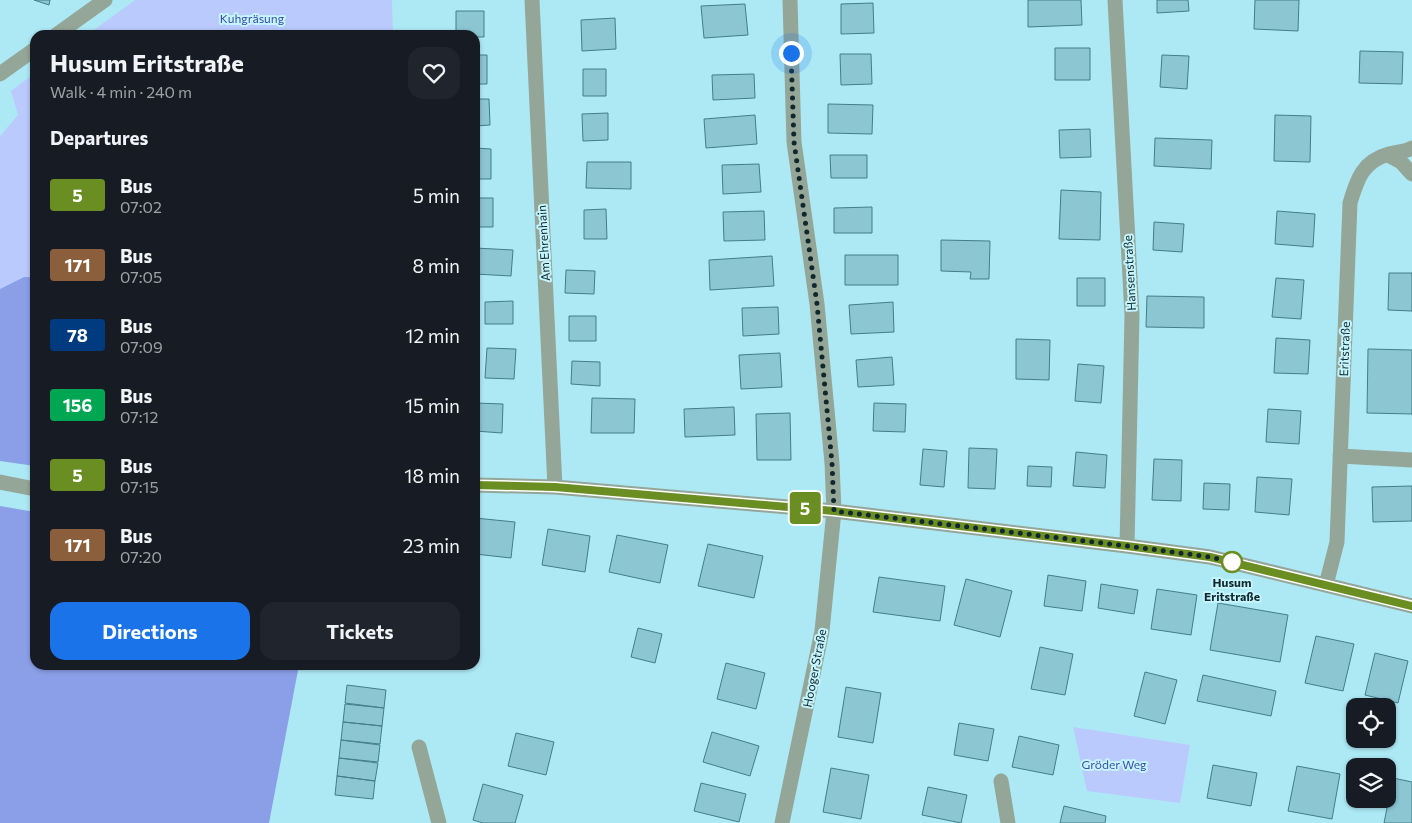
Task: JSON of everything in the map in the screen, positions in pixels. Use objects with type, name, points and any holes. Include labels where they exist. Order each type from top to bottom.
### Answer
[{"type":"street","points":[[63,30],[105,0]]},
{"type":"street","name":"Am Ehrenhain","points":[[532,0],[555,487]]},
{"type":"street","name":"Hooger Straße","points":[[782,823],[822,631],[834,511],[831,454],[817,304],[794,142],[790,0]]},
{"type":"street","name":"Hansenstraße","points":[[1115,0],[1132,314],[1127,546]]},
{"type":"street","points":[[0,74],[30,53]]},
{"type":"street","name":"Eritstraße","points":[[1326,585],[1336,542],[1350,203],[1357,180],[1365,168],[1375,159],[1412,148]]},
{"type":"street","points":[[1388,154],[1401,162],[1412,174]]},
{"type":"street","points":[[1340,456],[1412,460]]},
{"type":"street","points":[[0,482],[30,488]]},
{"type":"street","points":[[480,485],[555,487],[834,511],[1127,546],[1210,557],[1412,606]]},
{"type":"street","points":[[419,748],[439,823]]},
{"type":"street","points":[[1001,781],[1008,823]]},
{"type":"green space","name":"Kuhgräsung","points":[[135,0],[392,0],[393,30],[94,30]]},
{"type":"green space","points":[[30,77],[30,277],[24,277],[0,289],[0,136],[18,115],[11,91]]},
{"type":"green space","name":"Gröder Weg","points":[[1073,727],[1190,745],[1180,803],[1087,791]]},
{"type":"shaded area","points":[[24,277],[30,277],[30,465],[0,461],[0,289]]},
{"type":"shaded area","points":[[0,506],[30,511],[30,670],[298,670],[269,823],[0,823]]},
{"type":"building","points":[[34,0],[50,0],[49,5]]},
{"type":"building","points":[[1028,0],[1081,0],[1082,25],[1028,27]]},
{"type":"building","points":[[1157,0],[1188,0],[1189,11],[1157,13]]},
{"type":"building","points":[[1255,0],[1299,0],[1298,31],[1254,29]]},
{"type":"building","points":[[873,3],[874,33],[841,34],[841,4]]},
{"type":"building","points":[[745,4],[748,35],[704,38],[701,6]]},
{"type":"building","points":[[456,11],[484,11],[484,37],[480,37],[480,30],[456,30]]},
{"type":"building","points":[[615,18],[616,49],[582,51],[581,20]]},
{"type":"building","points":[[1055,48],[1090,48],[1090,80],[1055,80]]},
{"type":"building","points":[[1360,51],[1403,52],[1402,84],[1359,83]]},
{"type":"building","points":[[840,54],[871,54],[872,84],[841,85]]},
{"type":"building","points":[[480,55],[487,55],[487,84],[480,84]]},
{"type":"building","points":[[1162,55],[1189,56],[1187,89],[1160,87]]},
{"type":"building","points":[[583,69],[606,69],[606,96],[583,96]]},
{"type":"building","points":[[754,74],[755,98],[713,100],[712,75]]},
{"type":"building","points":[[480,99],[489,99],[490,125],[480,126]]},
{"type":"building","points":[[828,104],[873,105],[872,134],[828,133]]},
{"type":"building","points":[[608,113],[608,140],[583,141],[582,114]]},
{"type":"building","points":[[755,115],[757,144],[706,148],[704,119]]},
{"type":"building","points":[[1275,115],[1311,116],[1310,162],[1274,161]]},
{"type":"building","points":[[1090,129],[1091,157],[1060,158],[1059,130]]},
{"type":"building","points":[[1155,138],[1212,140],[1211,169],[1154,166]]},
{"type":"building","points":[[480,148],[491,149],[491,179],[480,179]]},
{"type":"building","points":[[830,155],[867,155],[867,178],[831,178]]},
{"type":"building","points":[[587,162],[631,162],[631,189],[586,188]]},
{"type":"building","points":[[759,164],[761,192],[723,194],[722,165]]},
{"type":"building","points":[[1061,190],[1101,192],[1100,240],[1059,239]]},
{"type":"building","points":[[480,198],[493,198],[493,227],[480,227]]},
{"type":"building","points":[[872,207],[872,233],[834,233],[834,208]]},
{"type":"building","points":[[606,209],[607,239],[584,239],[584,210]]},
{"type":"building","points":[[764,211],[765,240],[724,241],[723,212]]},
{"type":"building","points":[[1277,211],[1315,214],[1313,247],[1275,244]]},
{"type":"building","points":[[1154,222],[1184,224],[1182,252],[1153,250]]},
{"type":"building","points":[[941,240],[990,241],[989,279],[970,279],[971,272],[941,271]]},
{"type":"building","points":[[480,248],[513,250],[511,276],[480,274]]},
{"type":"building","points":[[845,255],[898,255],[898,285],[845,285]]},
{"type":"building","points":[[772,256],[774,286],[710,290],[709,260]]},
{"type":"building","points":[[566,270],[595,271],[594,294],[565,293]]},
{"type":"building","points":[[1389,273],[1412,273],[1412,311],[1388,310]]},
{"type":"building","points":[[1077,278],[1105,278],[1105,306],[1077,306]]},
{"type":"building","points":[[1276,278],[1304,280],[1301,319],[1272,317]]},
{"type":"building","points":[[1147,296],[1204,297],[1204,328],[1146,327]]},
{"type":"building","points":[[513,301],[513,324],[485,324],[485,302]]},
{"type":"building","points":[[893,302],[894,332],[851,334],[849,305]]},
{"type":"building","points":[[778,307],[779,334],[743,336],[742,308]]},
{"type":"building","points":[[569,316],[596,316],[596,341],[569,341]]},
{"type":"building","points":[[1276,338],[1310,340],[1308,374],[1274,373]]},
{"type":"building","points":[[1016,339],[1050,340],[1049,380],[1016,379]]},
{"type":"building","points":[[487,348],[516,349],[514,379],[485,378]]},
{"type":"building","points":[[1368,349],[1412,350],[1412,414],[1367,413]]},
{"type":"building","points":[[780,353],[782,387],[741,389],[739,355]]},
{"type":"building","points":[[892,357],[894,385],[858,387],[856,360]]},
{"type":"building","points":[[572,361],[600,362],[600,386],[571,384]]},
{"type":"building","points":[[1078,364],[1104,366],[1101,403],[1075,401]]},
{"type":"building","points":[[592,398],[635,399],[634,433],[591,433]]},
{"type":"building","points":[[480,403],[503,404],[502,433],[480,431]]},
{"type":"building","points":[[874,403],[906,404],[905,432],[873,431]]},
{"type":"building","points":[[734,407],[735,435],[685,437],[684,409]]},
{"type":"building","points":[[1268,409],[1301,411],[1299,444],[1266,442]]},
{"type":"building","points":[[790,413],[791,460],[757,460],[756,414]]},
{"type":"building","points":[[969,448],[997,449],[995,489],[968,488]]},
{"type":"building","points":[[923,449],[947,451],[944,487],[920,485]]},
{"type":"building","points":[[1076,452],[1107,455],[1105,488],[1073,486]]},
{"type":"building","points":[[1154,459],[1182,460],[1181,501],[1152,500]]},
{"type":"building","points":[[1028,466],[1052,467],[1051,487],[1027,486]]},
{"type":"building","points":[[1257,477],[1292,479],[1289,515],[1255,512]]},
{"type":"building","points":[[1204,483],[1230,484],[1229,510],[1203,509]]},
{"type":"building","points":[[1412,486],[1412,521],[1373,522],[1372,487]]},
{"type":"building","points":[[480,518],[515,522],[511,558],[480,555]]},
{"type":"building","points":[[548,529],[590,536],[585,572],[542,565]]},
{"type":"building","points":[[617,535],[668,545],[660,583],[609,572]]},
{"type":"building","points":[[708,544],[763,556],[754,598],[698,586]]},
{"type":"building","points":[[1048,575],[1086,581],[1082,611],[1044,606]]},
{"type":"building","points":[[879,577],[945,586],[940,621],[873,612]]},
{"type":"building","points":[[966,579],[1012,591],[1000,637],[954,625]]},
{"type":"building","points":[[1101,584],[1138,590],[1134,614],[1098,608]]},
{"type":"building","points":[[1157,589],[1197,595],[1191,635],[1151,629]]},
{"type":"building","points":[[1218,603],[1288,615],[1280,662],[1210,650]]},
{"type":"building","points":[[638,628],[662,634],[655,663],[631,657]]},
{"type":"building","points":[[1316,636],[1354,644],[1343,691],[1305,683]]},
{"type":"building","points":[[1040,647],[1073,654],[1065,695],[1031,689]]},
{"type":"building","points":[[1375,653],[1408,661],[1398,703],[1396,703],[1396,698],[1377,698],[1365,695]]},
{"type":"building","points":[[726,663],[765,673],[756,709],[717,699]]},
{"type":"building","points":[[1145,672],[1177,680],[1165,724],[1134,716]]},
{"type":"building","points":[[1203,675],[1276,691],[1271,716],[1197,701]]},
{"type":"building","points":[[347,685],[386,690],[384,708],[345,703]]},
{"type":"building","points":[[846,687],[881,693],[873,743],[838,737]]},
{"type":"building","points":[[345,704],[384,708],[382,726],[343,722]]},
{"type":"building","points":[[343,722],[382,726],[380,744],[341,740]]},
{"type":"building","points":[[959,723],[994,729],[988,761],[954,755]]},
{"type":"building","points":[[712,732],[759,746],[750,776],[703,762]]},
{"type":"building","points":[[516,733],[554,742],[546,775],[508,766]]},
{"type":"building","points":[[1019,736],[1059,745],[1053,775],[1012,767]]},
{"type":"building","points":[[341,740],[380,745],[378,762],[339,758]]},
{"type":"building","points":[[339,758],[378,763],[375,781],[337,776]]},
{"type":"building","points":[[1213,765],[1257,773],[1251,806],[1207,798]]},
{"type":"building","points":[[1297,766],[1340,774],[1332,819],[1288,811]]},
{"type":"building","points":[[831,768],[869,775],[861,819],[823,812]]},
{"type":"building","points":[[337,776],[375,781],[373,799],[335,795]]},
{"type":"building","points":[[1396,779],[1412,782],[1412,823],[1384,823],[1387,808],[1396,808]]},
{"type":"building","points":[[701,783],[746,794],[739,822],[694,811]]},
{"type":"building","points":[[483,784],[523,795],[515,823],[483,823],[473,820]]},
{"type":"building","points":[[928,787],[967,795],[961,823],[922,815]]},
{"type":"building","points":[[1064,806],[1106,816],[1105,823],[1060,823]]},
{"type":"bus line","name":"5","points":[[480,485],[555,487],[834,511],[1127,546],[1210,557],[1412,606]]},
{"type":"place","name":"Husum Eritstraße","points":[[1232,562]]},
{"type":"route","points":[[791,53],[794,142],[817,304],[832,463],[834,511],[1127,546],[1210,557],[1232,562]]}]
